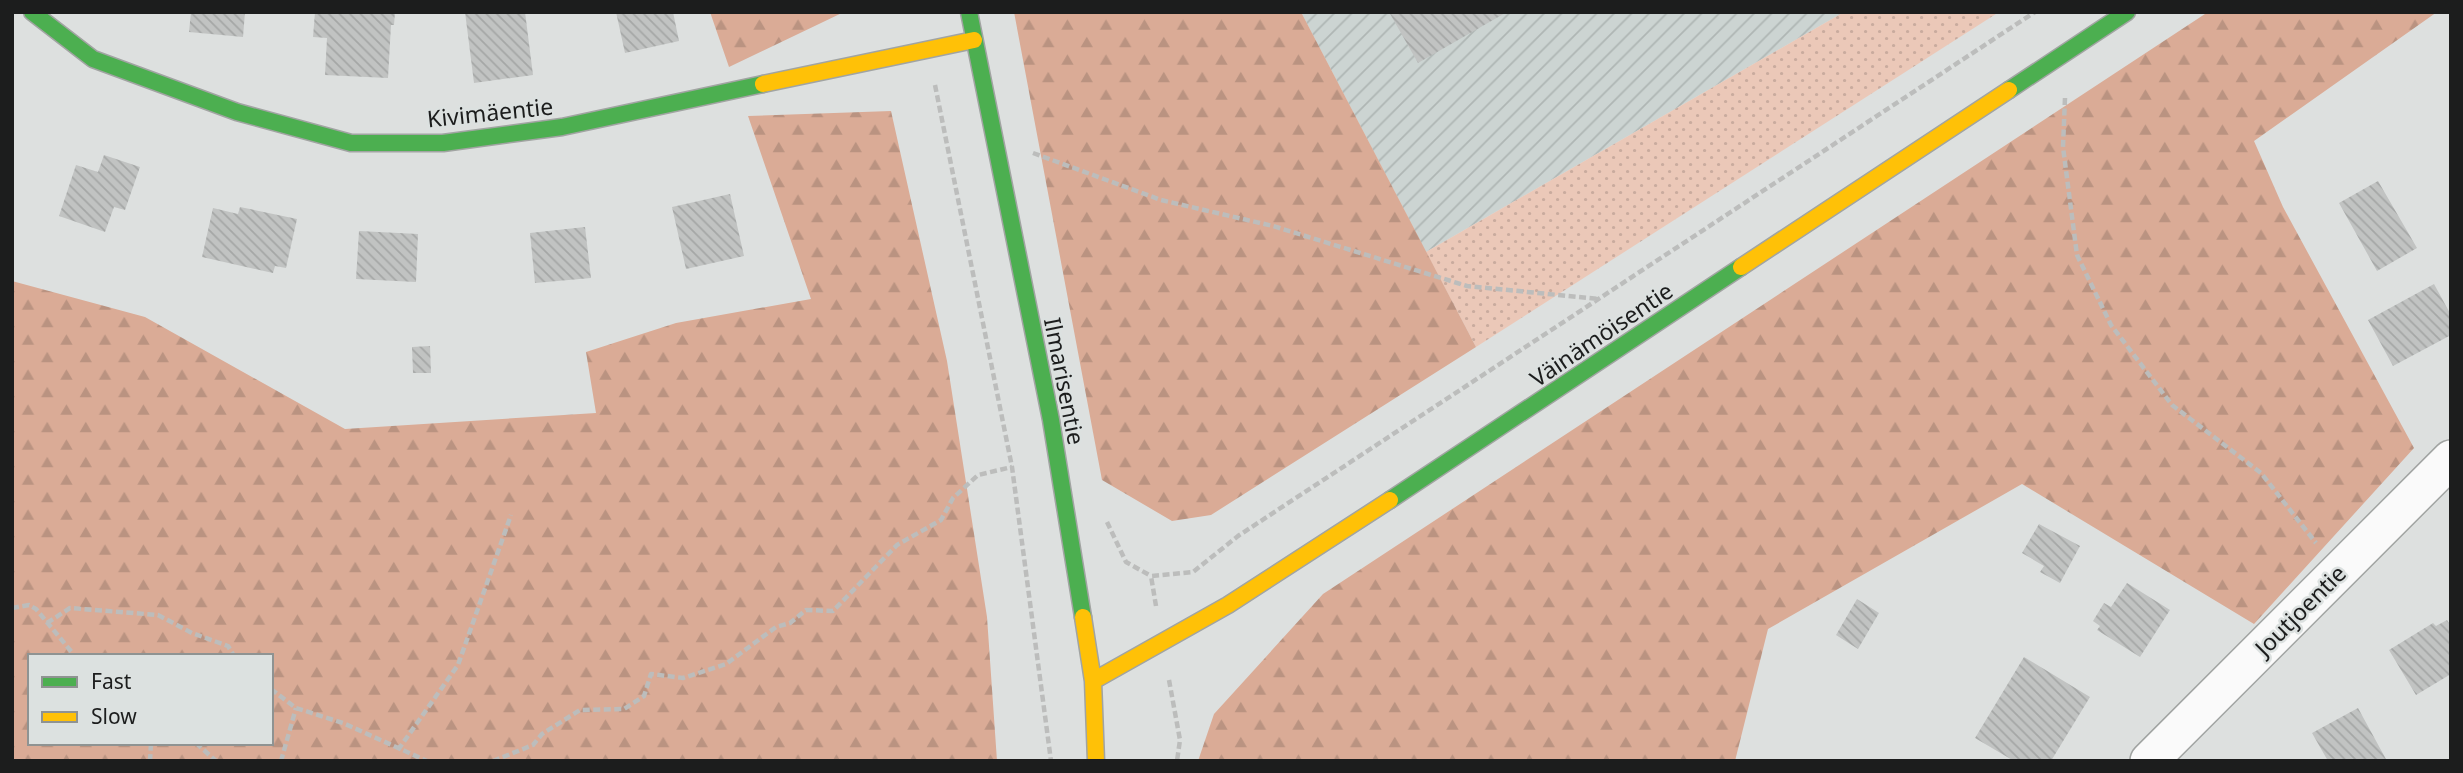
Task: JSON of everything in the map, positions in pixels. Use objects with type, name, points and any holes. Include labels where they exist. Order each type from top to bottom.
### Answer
[{"type":"street","name":"Kivimäentie","points":[[32,12],[93,59],[237,112],[351,143],[443,143],[562,127],[974,40]]},
{"type":"street","name":"Ilmarisentie","points":[[969,12],[1051,420],[1093,681],[1096,761]]},
{"type":"street","name":"Väinämöisentie","points":[[1093,681],[1228,605],[1346,529],[2127,12]]},
{"type":"street","name":"Joutjoentie","points":[[2149,761],[2451,459]]},
{"type":"path","points":[[1177,761],[1180,740],[1151,576],[1193,572],[1238,536],[2035,12]]},
{"type":"path","points":[[928,50],[1012,467],[1051,761]]},
{"type":"path","points":[[2067,52],[2063,147],[2077,255],[2111,324],[2172,405],[2261,473],[2338,572]]},
{"type":"path","points":[[1033,153],[1161,200],[1273,226],[1467,286],[1599,299]]},
{"type":"path","points":[[493,761],[533,745],[542,734],[580,710],[624,709],[644,696],[651,674],[683,678],[726,664],[776,627],[790,623],[806,610],[833,611],[897,545],[941,520],[953,498],[978,475],[1012,467]]},
{"type":"path","points":[[398,750],[457,665],[511,515]]},
{"type":"path","points":[[12,608],[29,605],[36,609],[73,654]]},
{"type":"path","points":[[47,623],[70,608],[158,615],[192,633],[228,646],[233,654]]},
{"type":"path","points":[[273,691],[296,708],[343,723],[427,761]]},
{"type":"path","points":[[281,761],[296,708]]},
{"type":"path","points":[[197,745],[216,761]]},
{"type":"shaded area","points":[[1301,12],[1844,12],[1426,252]]},
{"type":"shaded area","points":[[1844,12],[1999,12],[1476,347],[1426,252]]},
{"type":"green space","points":[[710,12],[844,12],[729,67]]},
{"type":"green space","points":[[1014,12],[1301,12],[1476,347],[1211,515],[1172,521],[1102,480]]},
{"type":"green space","points":[[2208,12],[2437,12],[2254,141],[2283,207],[2414,448],[2254,624],[2022,484],[1768,629],[1735,761],[1198,761],[1214,714],[1323,594]]},
{"type":"green space","points":[[891,111],[947,361],[987,617],[997,761],[12,761],[12,281],[145,317],[345,429],[596,413],[586,352],[676,323],[811,299],[748,116]]},
{"type":"building","points":[[191,12],[245,12],[243,37],[189,32]]},
{"type":"building","points":[[315,12],[395,12],[394,25],[391,25],[388,78],[325,75],[327,38],[313,37]]},
{"type":"building","points":[[465,12],[525,12],[533,75],[474,83]]},
{"type":"building","points":[[616,12],[673,12],[679,41],[625,53]]},
{"type":"building","points":[[1389,12],[1507,12],[1418,63]]},
{"type":"building","points":[[104,155],[140,167],[125,210],[114,207],[105,232],[59,216],[76,165],[98,172]]},
{"type":"building","points":[[2378,181],[2417,248],[2377,271],[2339,203]]},
{"type":"building","points":[[730,194],[744,256],[686,269],[672,207]]},
{"type":"building","points":[[240,207],[297,219],[286,268],[275,266],[273,273],[202,257],[213,208],[238,214]]},
{"type":"building","points":[[585,227],[591,278],[535,283],[530,233]]},
{"type":"building","points":[[359,231],[418,234],[416,282],[356,279]]},
{"type":"building","points":[[2434,284],[2451,315],[2451,335],[2393,366],[2368,320]]},
{"type":"building","points":[[430,346],[431,373],[413,373],[412,347]]},
{"type":"building","points":[[2039,524],[2080,546],[2060,583],[2040,572],[2044,566],[2022,553]]},
{"type":"building","points":[[2127,583],[2170,610],[2140,657],[2097,630],[2100,626],[2093,621],[2104,603],[2111,607]]},
{"type":"building","points":[[1857,599],[1879,613],[1858,649],[1836,635]]},
{"type":"building","points":[[2447,620],[2451,626],[2451,674],[2416,695],[2389,650],[2433,623],[2436,626]]},
{"type":"building","points":[[2024,657],[2090,697],[2051,761],[2014,761],[1975,738]]},
{"type":"building","points":[[2358,708],[2387,761],[2328,761],[2312,733]]},
{"type":"traffic: fast","points":[[32,12],[93,59],[237,112],[351,143],[443,143],[562,127],[763,84]]},
{"type":"traffic: fast","points":[[969,12],[1051,420],[1083,617]]},
{"type":"traffic: fast","points":[[2009,90],[2127,12]]},
{"type":"traffic: fast","points":[[1390,500],[1741,267]]},
{"type":"traffic: slow","points":[[763,84],[974,40]]},
{"type":"traffic: slow","points":[[1741,267],[2009,90]]},
{"type":"traffic: slow","points":[[1093,681],[1228,605],[1390,500]]},
{"type":"traffic: slow","points":[[1083,617],[1093,681],[1096,761]]}]
